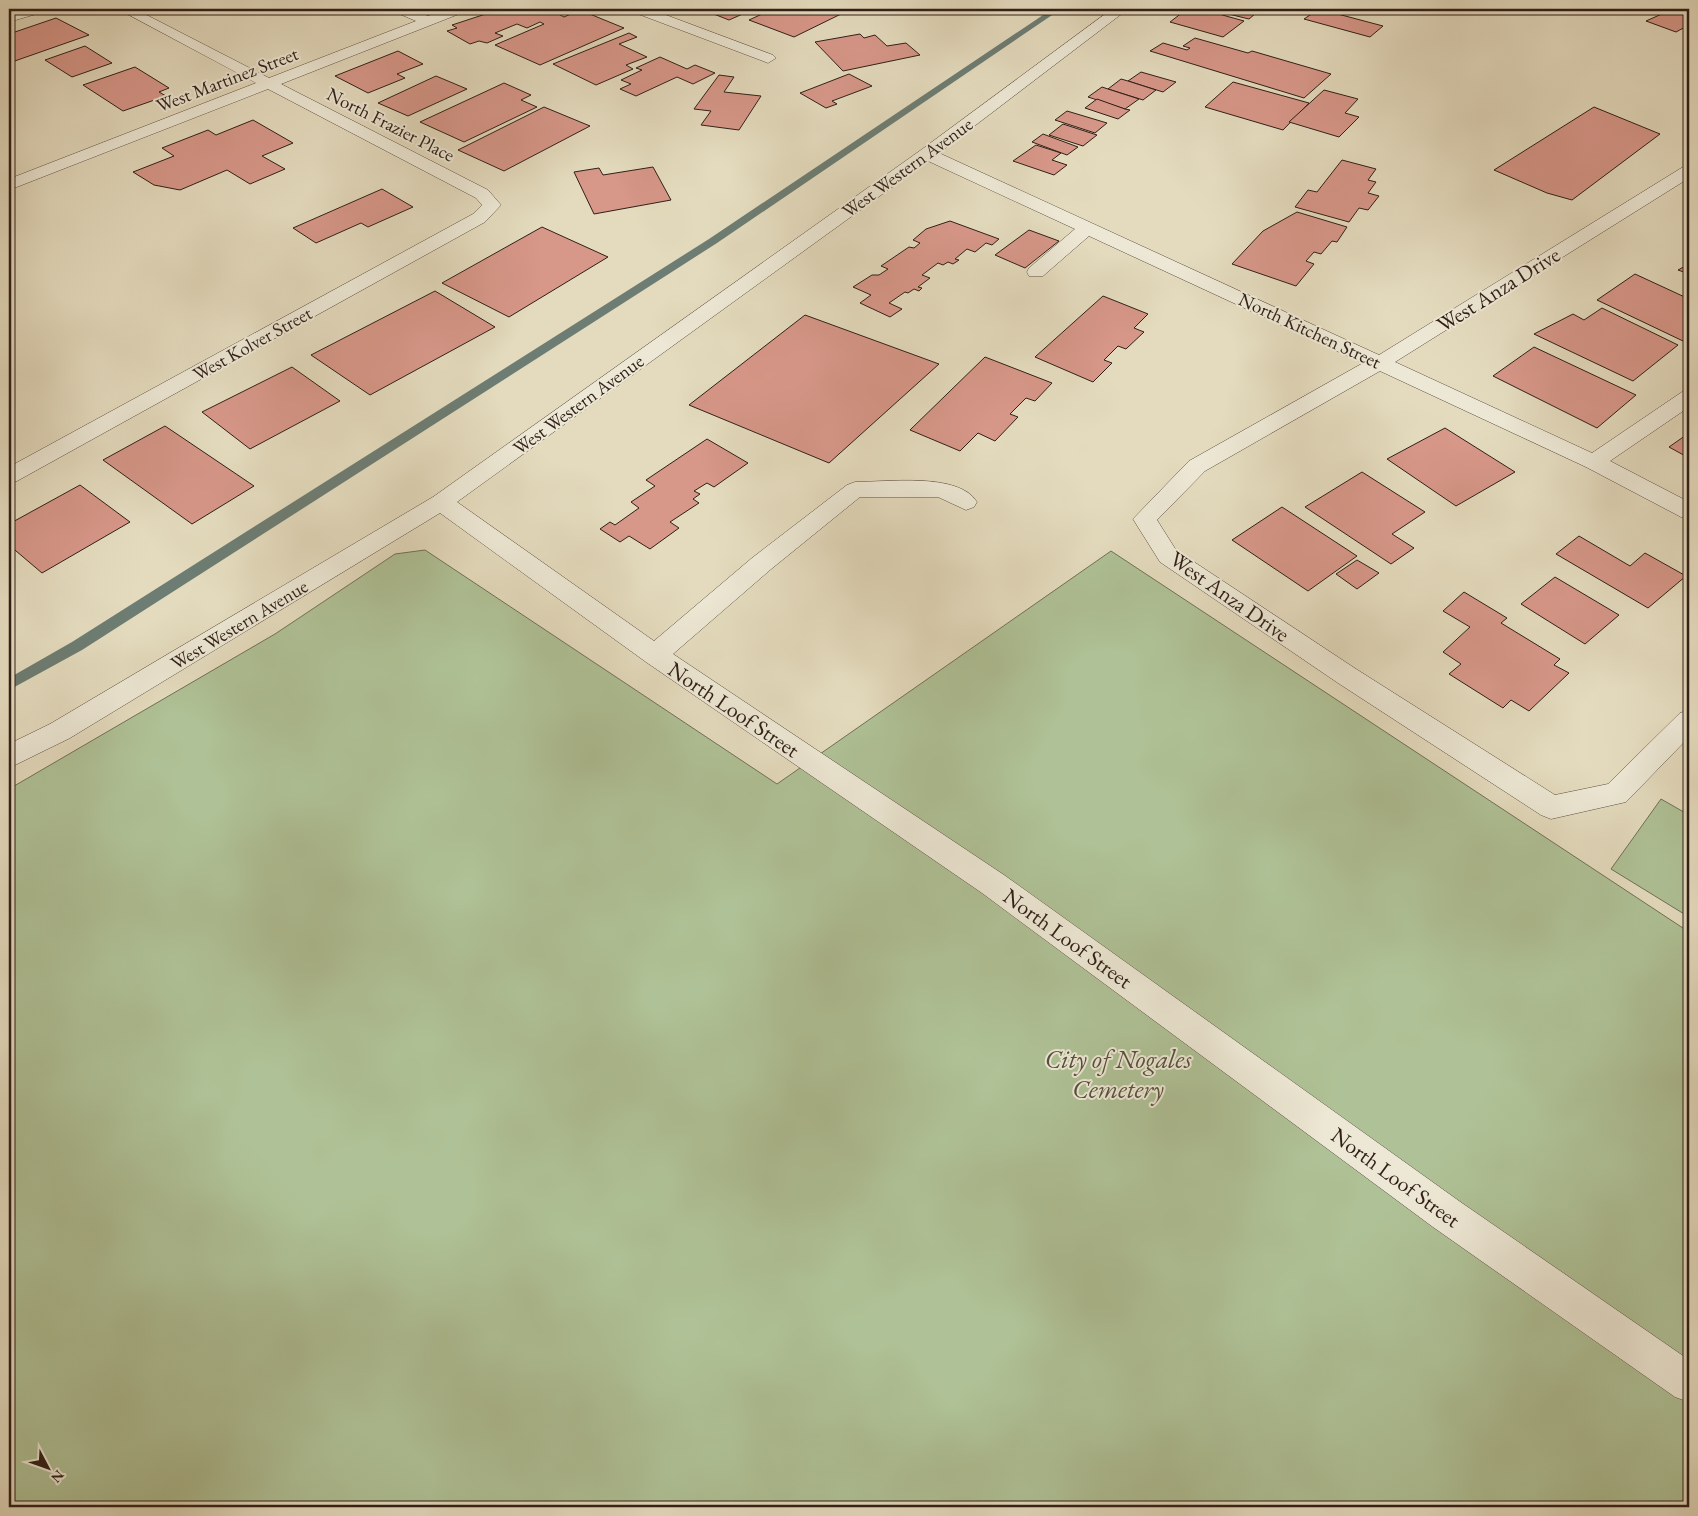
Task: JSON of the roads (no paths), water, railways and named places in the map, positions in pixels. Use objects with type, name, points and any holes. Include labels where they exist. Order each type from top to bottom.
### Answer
[{"type":"street","points":[[9,18],[38,9]]},
{"type":"street","name":"North Frazier Place","points":[[125,9],[482,194],[492,205]]},
{"type":"street","points":[[400,9],[428,21]]},
{"type":"street","name":"West Martinez Street","points":[[9,185],[459,9]]},
{"type":"street","points":[[638,9],[768,58]]},
{"type":"street","name":"West Western Avenue","points":[[9,757],[60,731],[441,502],[927,154],[1121,9]]},
{"type":"street","name":"North Kitchen Street","points":[[927,154],[1594,462],[1689,512]]},
{"type":"street","name":"West Anza Drive","points":[[1689,171],[1380,362],[1196,466],[1145,519],[1168,556],[1347,676],[1551,807],[1616,794],[1689,720]]},
{"type":"street","name":"West Kolver Street","points":[[9,476],[470,223],[492,205]]},
{"type":"street","points":[[1036,272],[1086,229]]},
{"type":"street","points":[[1594,462],[1689,397]]},
{"type":"street","points":[[655,655],[762,564],[855,490],[942,489],[966,502]]},
{"type":"street","name":"North Loof Street","points":[[441,502],[655,655],[993,884],[1446,1214],[1689,1383]]},
{"type":"waterway","points":[[9,685],[77,646],[713,241],[1057,9]]},
{"type":"park label","name":"City of Nogales Cemetery","points":[[1118,1074]]}]
